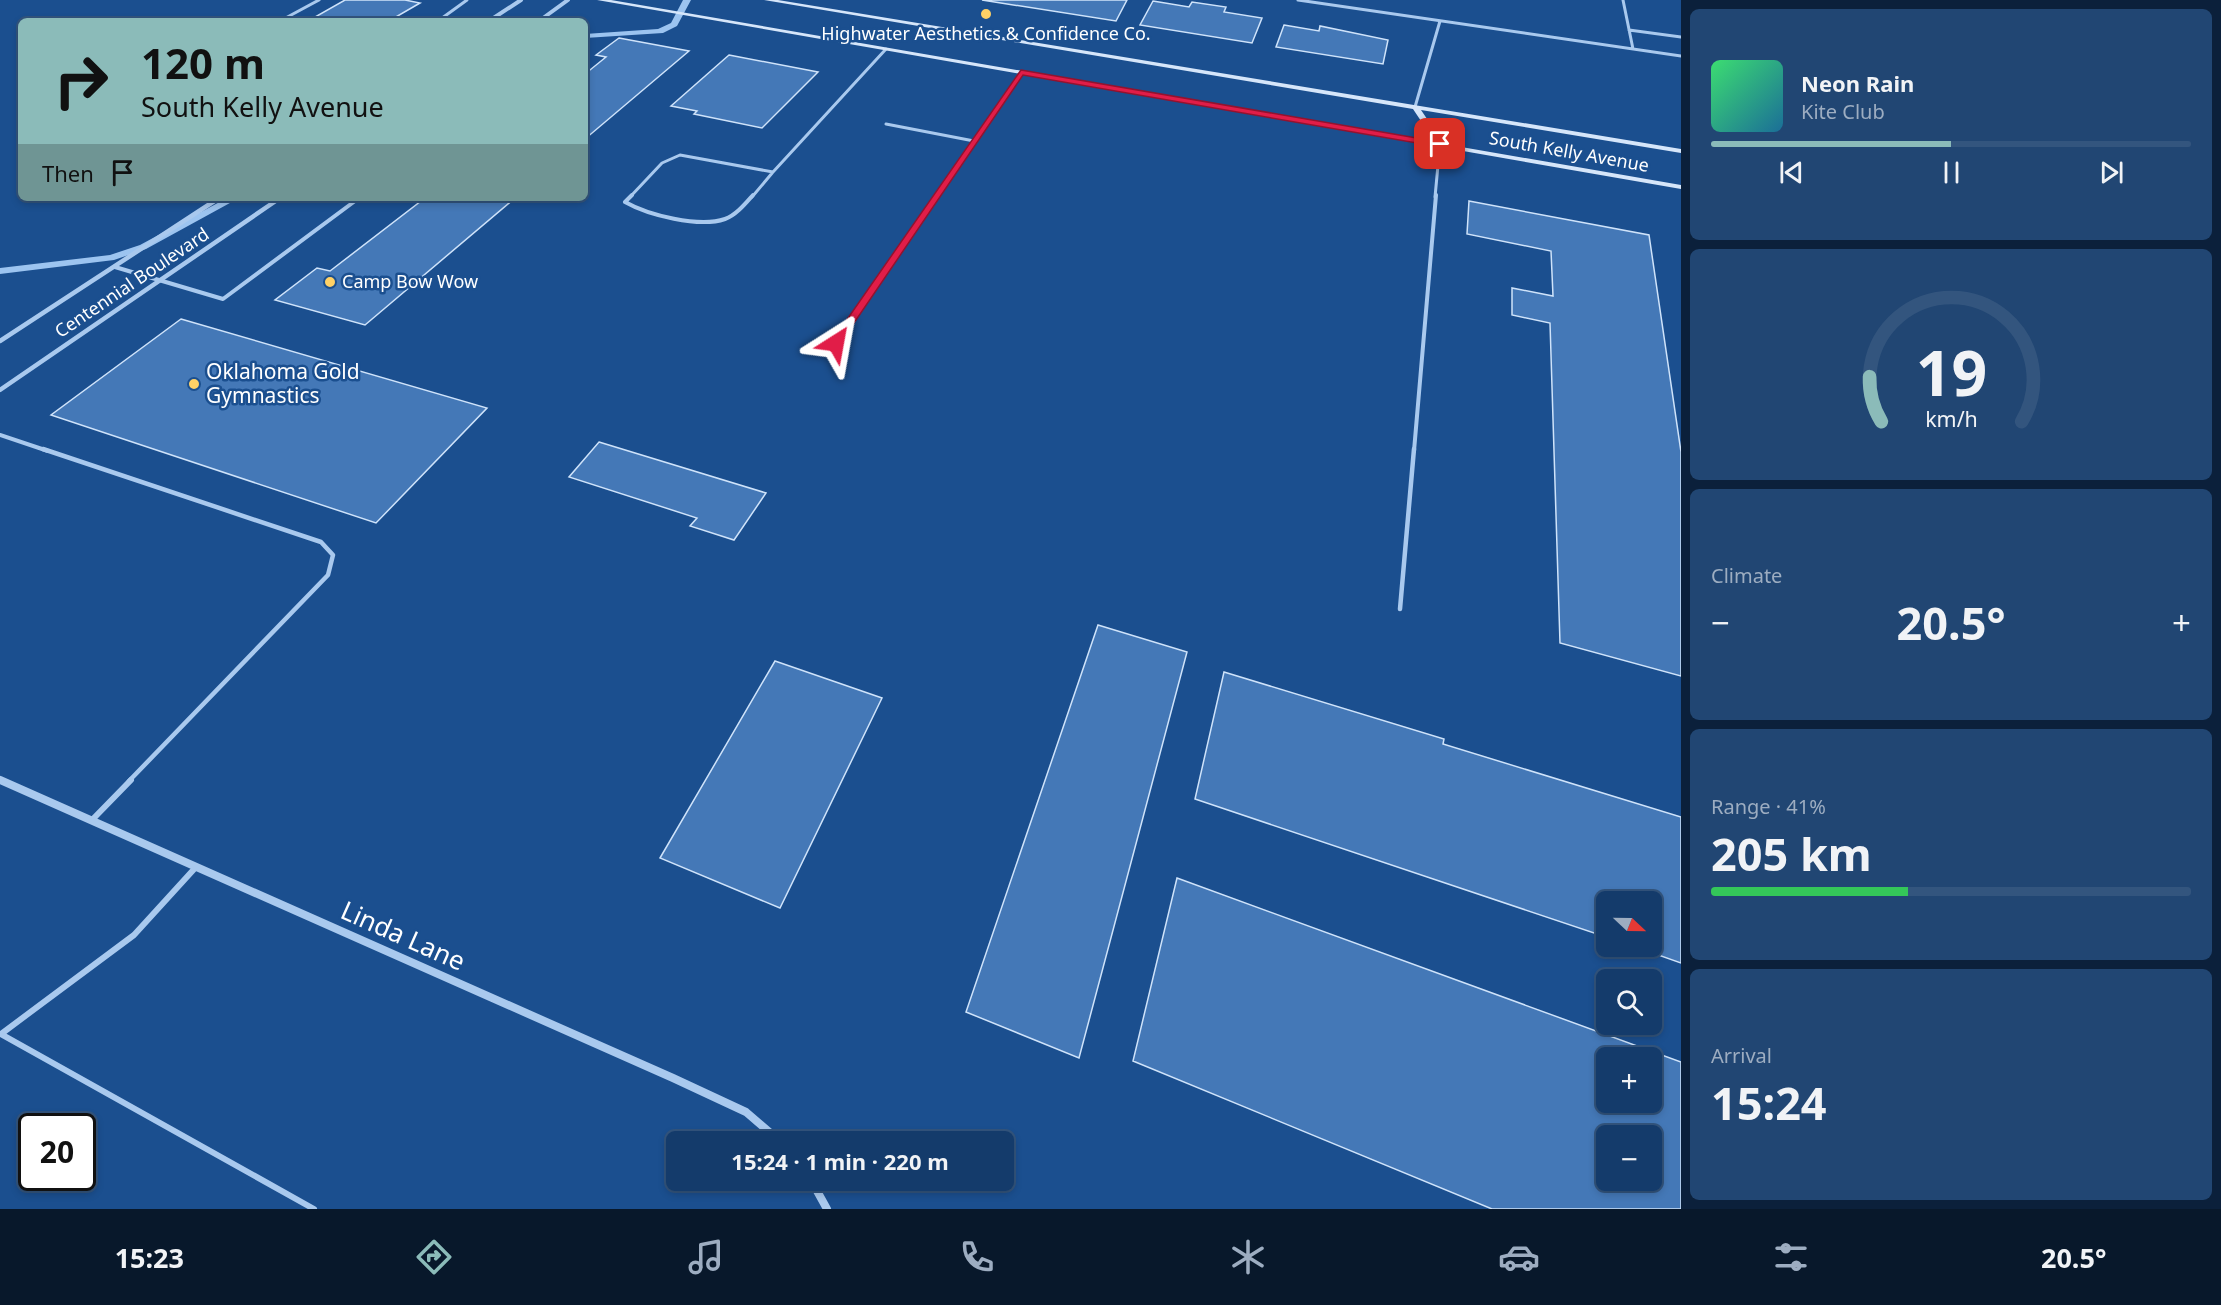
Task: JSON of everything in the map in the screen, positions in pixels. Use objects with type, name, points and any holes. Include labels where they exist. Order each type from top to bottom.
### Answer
[{"type":"main road","name":"South Kelly Avenue","points":[[600,0],[1681,187]]},
{"type":"main road","name":"South Kelly Avenue","points":[[767,0],[1681,151]]},
{"type":"main road","points":[[1415,107],[1440,144]]},
{"type":"street","points":[[494,18],[521,0]]},
{"type":"street","points":[[543,18],[568,0]]},
{"type":"street","name":"Centennial Boulevard","points":[[0,341],[214,201]]},
{"type":"street","name":"Centennial Boulevard","points":[[0,390],[276,201]]},
{"type":"street","name":"Linda Lane","points":[[0,780],[673,1078],[746,1113],[768,1131]]},
{"type":"street","points":[[817,1191],[826,1209]]},
{"type":"lane","points":[[286,18],[319,0]]},
{"type":"lane","points":[[442,18],[467,0]]},
{"type":"lane","points":[[1298,0],[1681,56]]},
{"type":"lane","points":[[1623,0],[1633,49]]},
{"type":"lane","points":[[1415,107],[1440,21]]},
{"type":"lane","points":[[1629,30],[1681,37]]},
{"type":"lane","points":[[773,172],[696,156],[680,155],[662,163],[625,201],[642,210],[698,221],[724,219],[734,214],[773,172],[886,50]]},
{"type":"lane","points":[[836,343],[1021,73]]},
{"type":"lane","points":[[886,124],[974,141]]},
{"type":"lane","points":[[1400,609],[1440,144]]},
{"type":"lane","points":[[114,267],[223,299],[355,201]]},
{"type":"lane","points":[[0,435],[321,542],[333,555],[328,575],[92,820]]},
{"type":"lane","points":[[196,867],[134,934],[1,1035],[314,1209]]},
{"type":"building","points":[[345,0],[405,0],[420,3],[394,18],[313,18]]},
{"type":"building","points":[[982,0],[1127,0],[1116,21]]},
{"type":"building","points":[[1153,1],[1189,7],[1192,2],[1226,7],[1224,12],[1262,18],[1252,43],[1140,25]]},
{"type":"building","points":[[1284,25],[1319,31],[1320,26],[1388,40],[1383,64],[1276,47]]},
{"type":"building","points":[[619,38],[689,51],[588,136],[588,72],[606,57],[596,55]]},
{"type":"building","points":[[729,55],[818,72],[762,128],[694,114],[697,111],[671,106]]},
{"type":"building","points":[[421,201],[511,201],[365,325],[275,300],[317,268],[330,271]]},
{"type":"building","points":[[1469,201],[1649,235],[1681,452],[1681,676],[1560,643],[1550,323],[1512,315],[1512,288],[1553,296],[1551,251],[1467,234]]},
{"type":"building","points":[[181,319],[487,408],[376,523],[51,415]]},
{"type":"building","points":[[599,442],[766,493],[734,540],[690,526],[697,518],[569,477]]},
{"type":"building","points":[[1098,625],[1187,652],[1079,1058],[966,1012]]},
{"type":"building","points":[[775,661],[882,698],[780,908],[660,858]]},
{"type":"building","points":[[1224,672],[1444,739],[1443,744],[1681,817],[1681,963],[1662,956],[1662,891],[1596,891],[1596,934],[1195,799]]},
{"type":"building","points":[[1177,878],[1596,1031],[1596,1035],[1607,1035],[1640,1047],[1596,1047],[1596,1113],[1662,1113],[1662,1055],[1681,1062],[1681,1209],[1492,1209],[1133,1061]]},
{"type":"waterway","points":[[588,36],[660,31],[674,24],[687,0]]},
{"type":"waterway","points":[[0,271],[111,258],[143,247],[228,201]]},
{"type":"place","name":"Highwater Aesthetics & Confidence Co.","points":[[986,14]]},
{"type":"place","name":"Camp Bow Wow","points":[[330,282]]},
{"type":"place","name":"Oklahoma Gold Gymnastics","points":[[194,384]]},
{"type":"route","points":[[836,343],[1021,73],[1440,144]]}]
